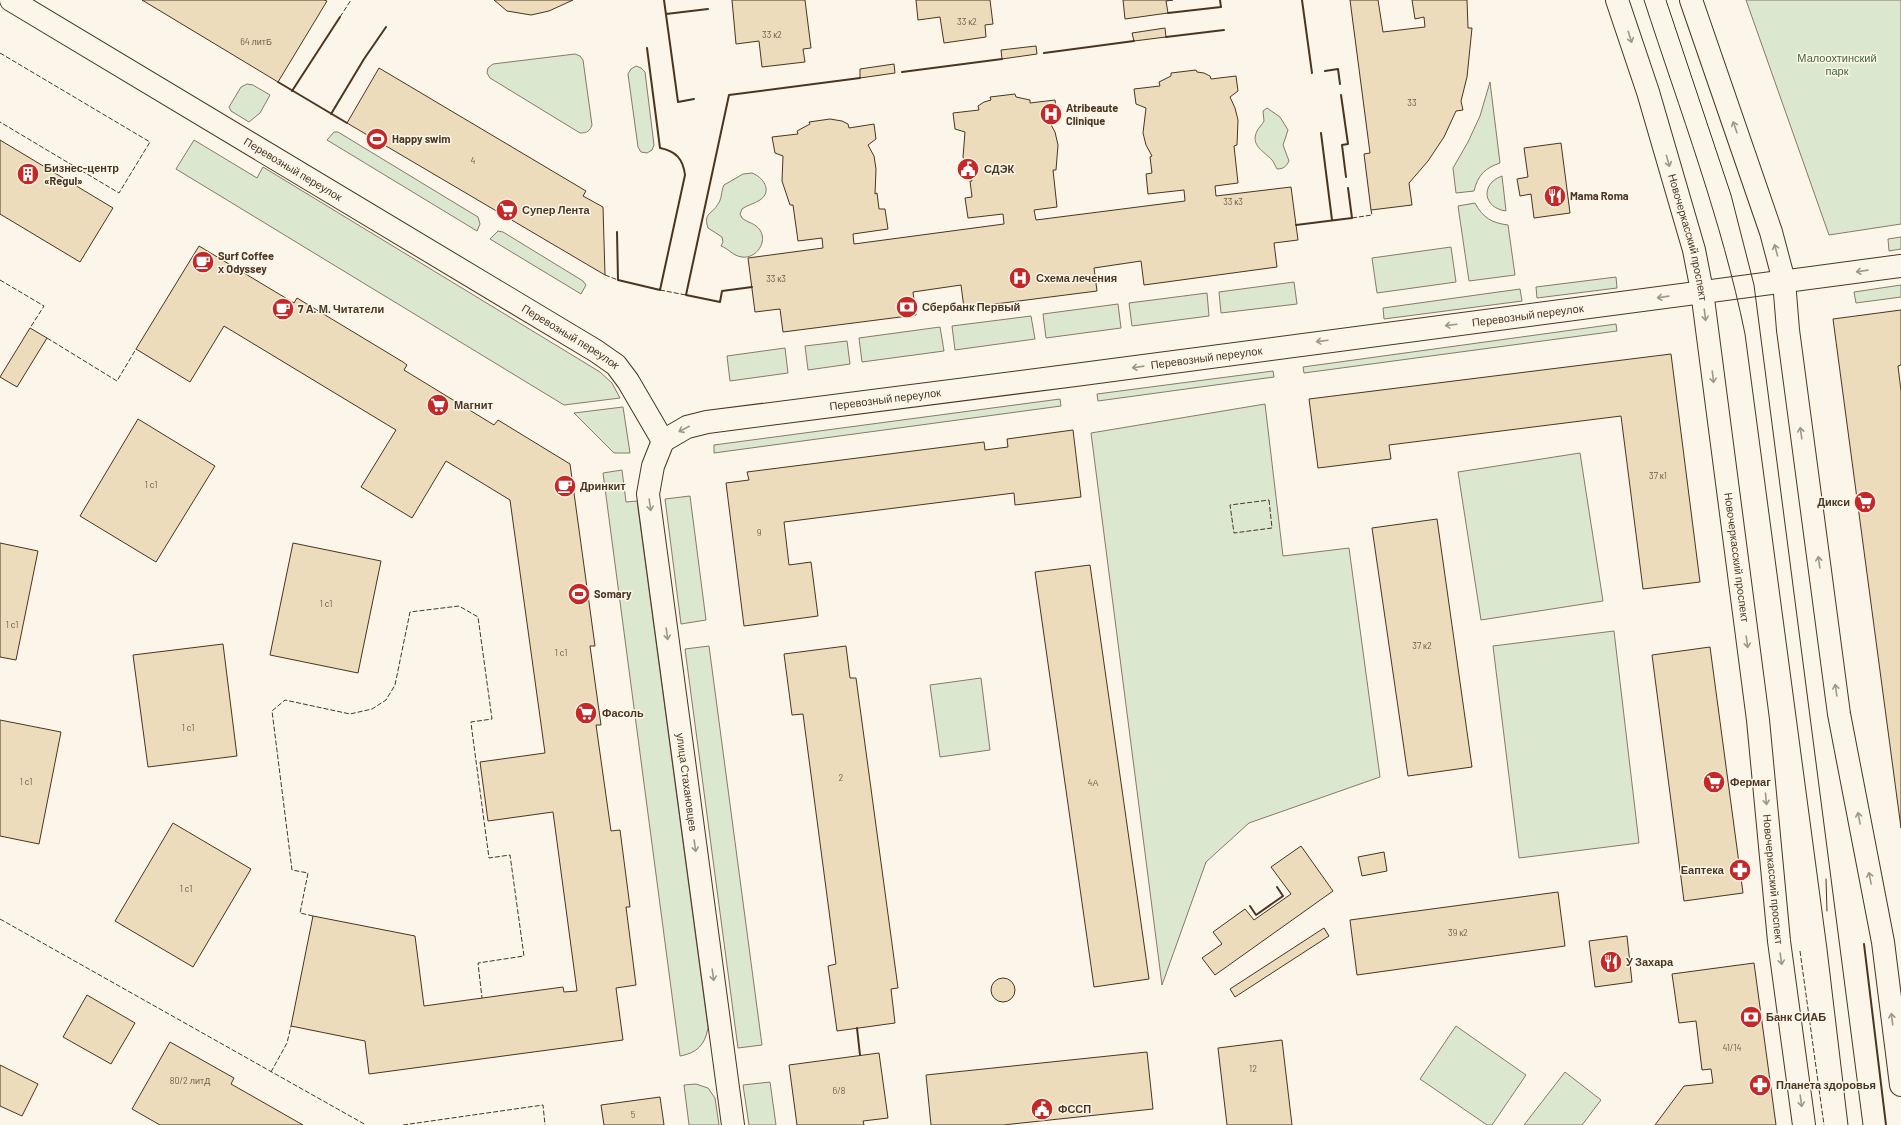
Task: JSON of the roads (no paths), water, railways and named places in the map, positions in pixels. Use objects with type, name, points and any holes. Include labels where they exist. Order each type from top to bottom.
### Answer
[{"type":"street","name":"Перевозный переулок","points":[[11,0],[596,351],[616,365],[628,381],[663,441],[687,427],[707,422],[1901,266]]},
{"type":"street","name":"Новочеркасский проспект","points":[[1618,0],[1648,92],[1694,250],[1702,291],[1758,720],[1779,941],[1804,1125]]},
{"type":"street","points":[[1691,0],[1772,232],[1784,281],[1788,330],[1839,714],[1882,942],[1901,1085]]},
{"type":"street","name":"улица Стахановцев","points":[[663,441],[653,466],[648,494],[733,1125]]},
{"type":"tram line","points":[[1644,0],[1686,125],[1725,250],[1745,334],[1827,949],[1848,1125]]},
{"type":"tram line","points":[[1666,0],[1731,195],[1754,285],[1863,1125]]},
{"type":"tram line","points":[[1826,879],[1827,911]]},
{"type":"place","name":"Atribeaute Clinique","points":[[1051,114]]},
{"type":"place","name":"Happy swim","points":[[377,139]]},
{"type":"place","name":"СДЭК","points":[[968,169]]},
{"type":"place","name":"Бизнес-центр «Regul»","points":[[28,174]]},
{"type":"place","name":"Mama Roma","points":[[1555,196]]},
{"type":"place","name":"Супер Лента","points":[[507,210]]},
{"type":"place","name":"Surf Coffee х Odyssey","points":[[203,262]]},
{"type":"place","name":"Схема лечения","points":[[1020,278]]},
{"type":"place","name":"Сбербанк Первый","points":[[907,307]]},
{"type":"place","name":"7 А. М. Читатели","points":[[283,309]]},
{"type":"place","name":"Магнит","points":[[438,405]]},
{"type":"place","name":"Дринкит","points":[[565,486]]},
{"type":"place","name":"Дикси","points":[[1865,502]]},
{"type":"place","name":"Somary","points":[[579,594]]},
{"type":"place","name":"Фасоль","points":[[586,713]]},
{"type":"place","name":"Фермаг","points":[[1714,782]]},
{"type":"place","name":"Еаптека","points":[[1740,870]]},
{"type":"place","name":"У Захара","points":[[1611,962]]},
{"type":"place","name":"Банк СИАБ","points":[[1751,1017]]},
{"type":"place","name":"Планета здоровья","points":[[1760,1085]]},
{"type":"place","name":"ФССП","points":[[1042,1109]]},
{"type":"park label","name":"Малоохтинский парк","points":[[1837,64]]}]
